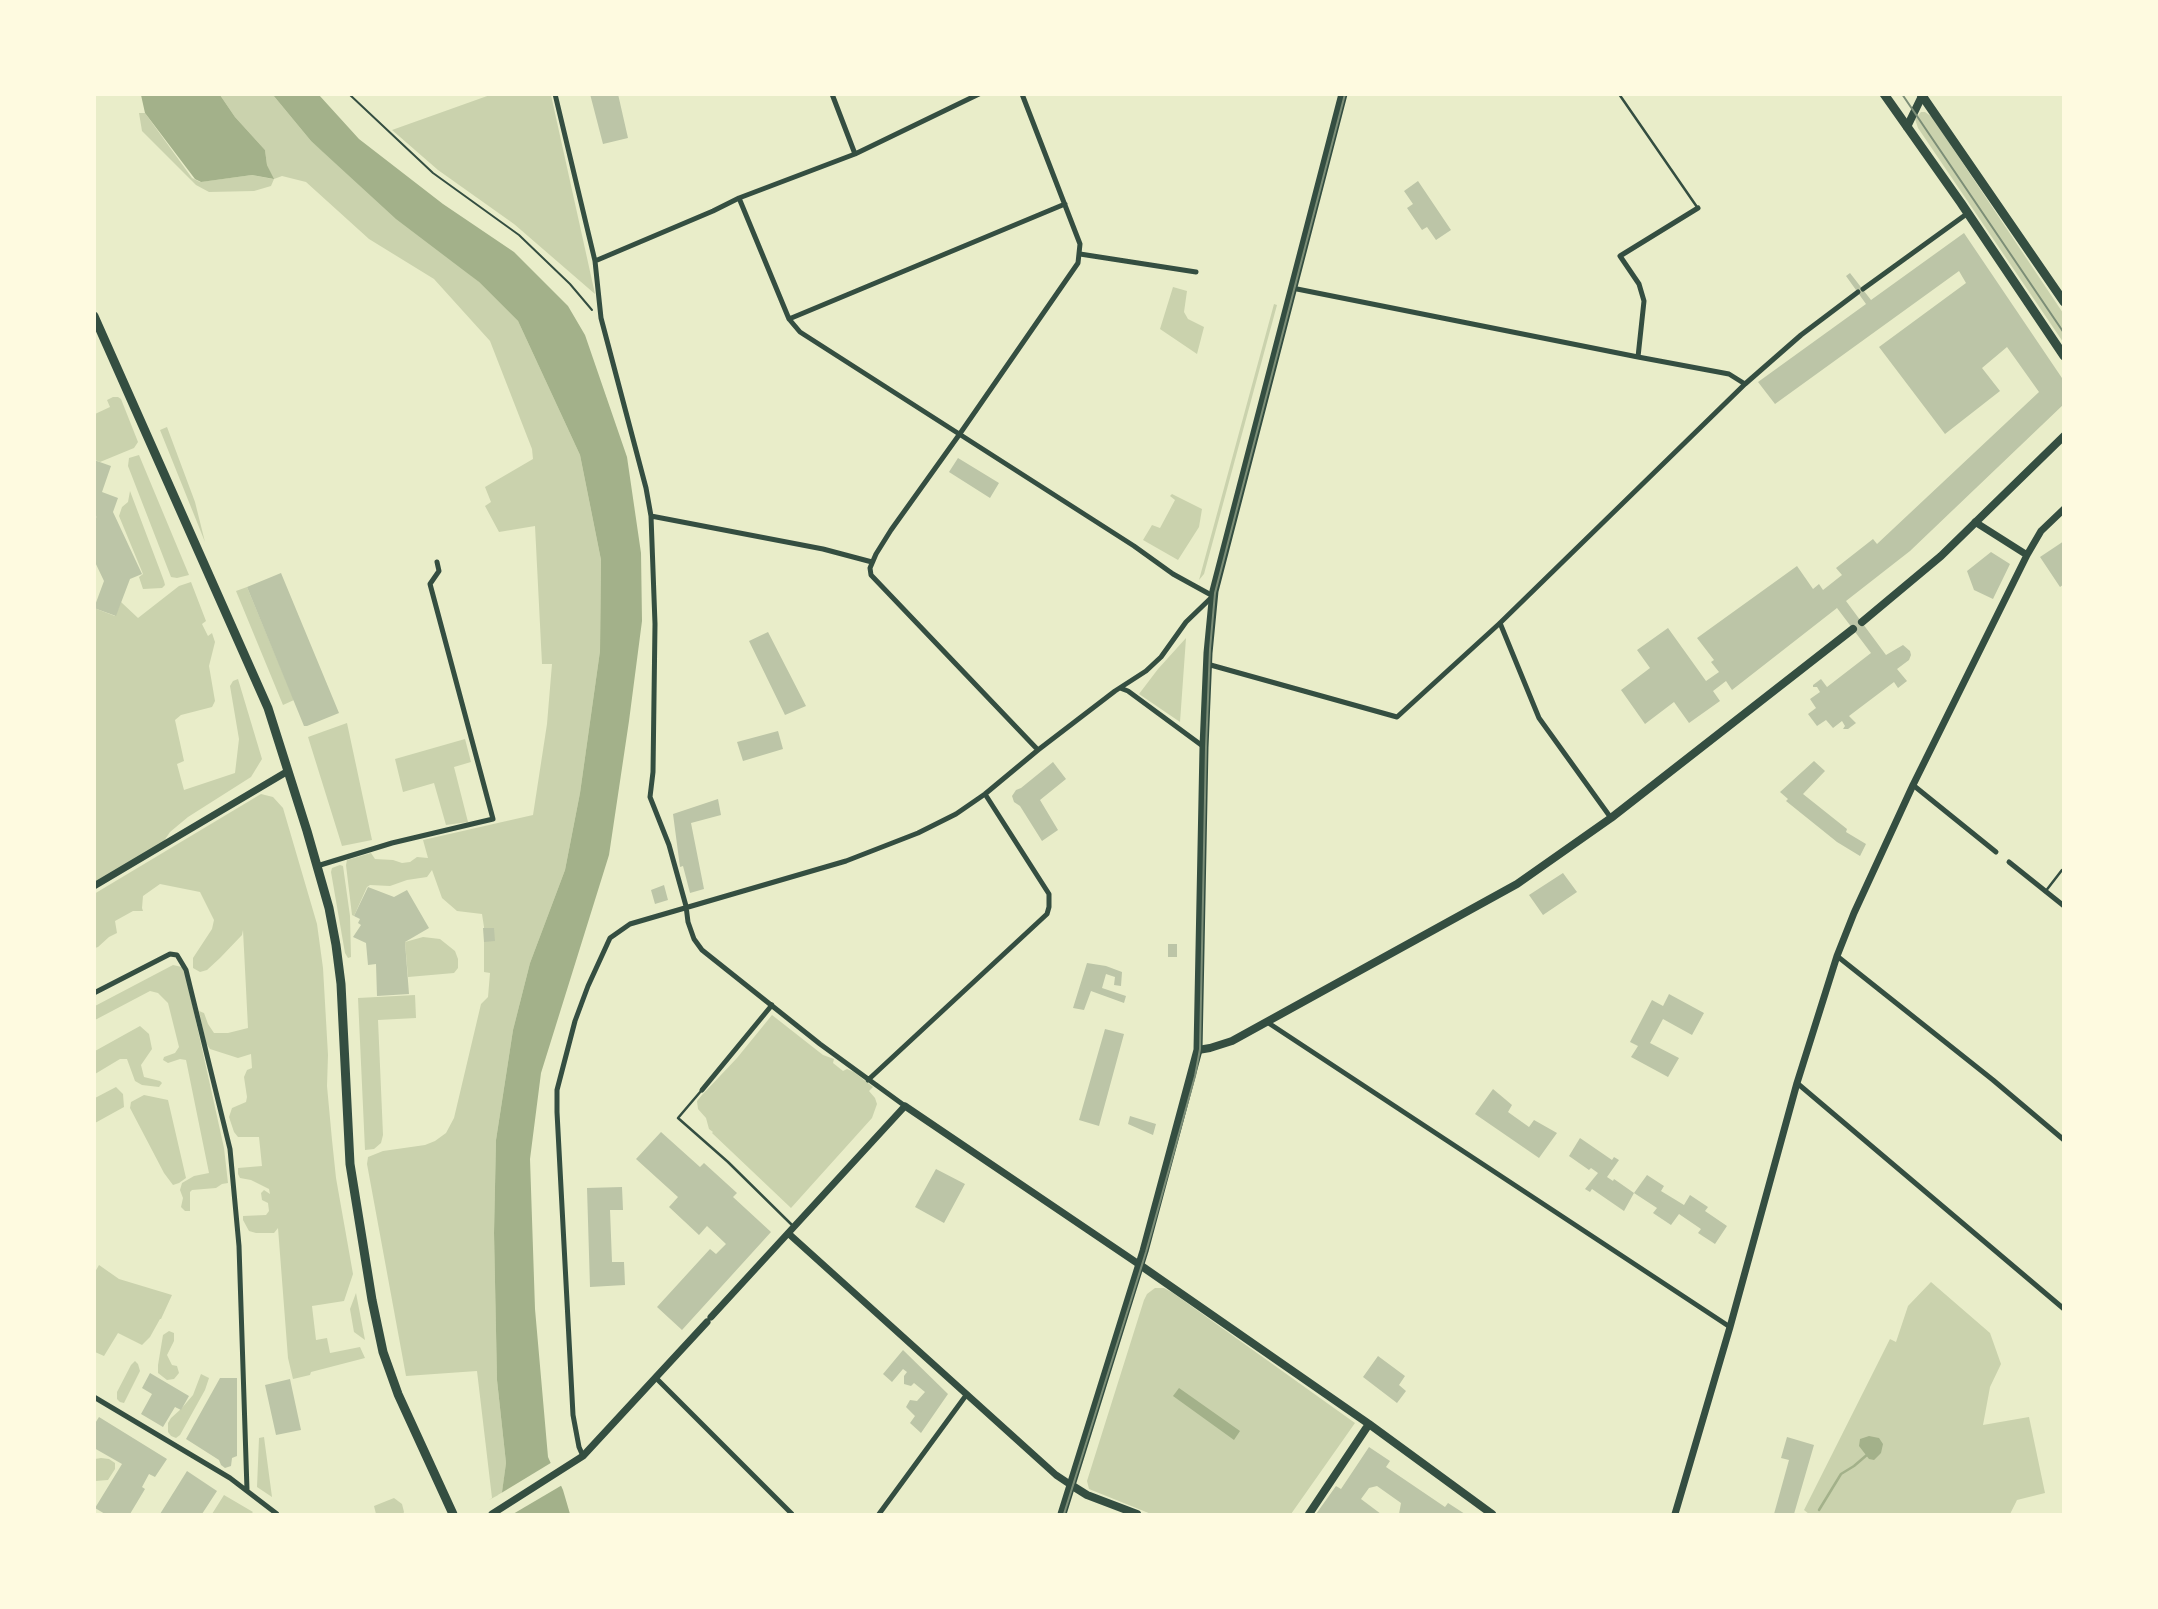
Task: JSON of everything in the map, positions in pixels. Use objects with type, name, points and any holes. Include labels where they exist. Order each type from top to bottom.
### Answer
[{"type":"main road","points":[[1062,1514],[1140,1265],[1198,1050],[1204,747],[1213,596],[1224,547],[1296,289],[1343,94]]},
{"type":"main road","points":[[1884,94],[1968,213],[2063,356]]},
{"type":"main road","points":[[1907,127],[1922,95]]},
{"type":"main road","points":[[1922,95],[2063,302]]},
{"type":"main road","points":[[94,316],[268,708],[317,866],[336,945],[350,1164],[372,1300],[383,1352],[398,1394],[453,1514]]},
{"type":"main road","points":[[1862,622],[1941,556],[2063,436]]},
{"type":"main road","points":[[1198,1050],[1232,1041],[1517,884],[1611,818],[1853,629]]},
{"type":"main road","points":[[1140,1265],[1369,1424],[1492,1514]]},
{"type":"main road","points":[[1309,1514],[1369,1424]]},
{"type":"main road","points":[[1071,1485],[1136,1514]]},
{"type":"street","points":[[555,94],[595,261],[601,318],[651,516],[655,624],[653,772],[650,797],[669,845],[694,939],[702,950],[868,1080],[1140,1265]]},
{"type":"street","points":[[832,94],[855,154]]},
{"type":"street","points":[[595,261],[738,198],[855,154],[979,94]]},
{"type":"street","points":[[1023,94],[1080,244],[1080,254],[1074,271],[891,530],[870,568],[871,575],[1038,750]]},
{"type":"street","points":[[583,1456],[573,1415],[557,1090],[575,1021],[610,938],[630,923],[846,861],[918,833],[956,814],[1146,671],[1161,657],[1186,622],[1213,596],[1173,574],[1122,538],[800,332],[789,319],[738,198]]},
{"type":"street","points":[[789,319],[1065,204]]},
{"type":"street","points":[[1637,357],[1644,301],[1639,284],[1620,256],[1698,208]]},
{"type":"street","points":[[1207,664],[1397,717],[1500,623],[1745,384],[1801,335],[1968,213]]},
{"type":"street","points":[[1080,254],[1196,272]]},
{"type":"street","points":[[1296,289],[1729,374],[1745,384]]},
{"type":"street","points":[[1675,1514],[1797,1083],[1836,956],[1913,785],[2027,555],[2041,531],[2063,509]]},
{"type":"street","points":[[651,516],[823,549],[872,562]]},
{"type":"street","points":[[1975,522],[2027,555]]},
{"type":"street","points":[[317,866],[493,819],[430,584],[439,571],[437,562]]},
{"type":"street","points":[[1500,623],[1539,718],[1611,818]]},
{"type":"street","points":[[1120,688],[1128,691],[1204,747]]},
{"type":"street","points":[[94,886],[288,771]]},
{"type":"street","points":[[1913,785],[1996,852]]},
{"type":"street","points":[[868,1080],[1043,919],[1049,907],[1049,894],[985,794]]},
{"type":"street","points":[[2009,862],[2063,906]]},
{"type":"street","points":[[94,993],[170,954],[177,955],[186,970],[230,1149],[239,1247],[247,1490]]},
{"type":"street","points":[[1836,956],[1993,1080],[2063,1140]]},
{"type":"street","points":[[702,1090],[772,1005]]},
{"type":"street","points":[[1267,1022],[1730,1326]]},
{"type":"street","points":[[1797,1083],[2063,1308]]},
{"type":"street","points":[[492,1514],[583,1456],[905,1106]]},
{"type":"street","points":[[792,1231],[967,1394],[1056,1475],[1071,1485]]},
{"type":"street","points":[[656,1378],[792,1514]]},
{"type":"street","points":[[879,1514],[967,1394]]},
{"type":"street","points":[[94,1397],[247,1490],[277,1514]]},
{"type":"lane","points":[[1619,94],[1698,208]]},
{"type":"lane","points":[[2045,892],[2062,870]]},
{"type":"lane","points":[[702,1090],[678,1118],[728,1162],[792,1231]]},
{"type":"path","points":[[349,94],[433,173],[519,235],[601,318]]},
{"type":"shaded area","points":[[141,95],[220,95],[235,117],[265,150],[267,165],[274,179],[252,175],[201,182],[195,179],[145,113]]},
{"type":"shaded area","points":[[220,95],[273,95],[311,141],[479,282],[518,321],[580,455],[601,560],[600,651],[580,793],[565,870],[530,963],[513,1030],[496,1140],[494,1233],[497,1380],[506,1463],[502,1493],[489,1500],[492,1498],[477,1371],[406,1376],[367,1164],[368,1157],[383,1151],[435,1141],[446,1133],[454,1118],[481,1004],[488,997],[490,973],[484,972],[482,914],[457,911],[442,898],[432,870],[427,877],[390,886],[370,885],[354,916],[346,865],[347,860],[371,853],[375,859],[402,863],[417,857],[428,858],[423,840],[533,815],[547,724],[552,664],[542,664],[535,526],[499,532],[485,506],[491,502],[485,487],[533,459],[532,449],[490,341],[434,279],[369,239],[306,182],[282,176],[274,179],[271,186],[254,191],[209,192],[196,185],[142,131],[139,113],[145,113],[192,178],[200,182],[252,175],[273,179],[265,150],[235,117]]},
{"type":"shaded area","points":[[273,95],[319,95],[359,139],[443,204],[514,252],[568,306],[585,335],[627,457],[641,553],[642,621],[629,721],[609,855],[541,1073],[530,1159],[535,1309],[548,1457],[563,1490],[570,1514],[499,1514],[506,1463],[497,1380],[494,1233],[496,1140],[513,1030],[530,963],[565,870],[580,793],[600,651],[601,560],[580,455],[518,321],[479,282],[396,219],[311,141]]},
{"type":"shaded area","points":[[490,95],[551,95],[595,294],[514,224],[438,170],[392,130]]},
{"type":"shaded area","points":[[1921,112],[1932,117],[2063,313],[2063,342],[1918,128],[1915,119]]},
{"type":"shaded area","points":[[1173,287],[1187,291],[1184,312],[1188,319],[1204,327],[1197,354],[1160,329]]},
{"type":"shaded area","points":[[1274,304],[1277,305],[1204,574],[1199,580]]},
{"type":"shaded area","points":[[113,397],[121,399],[138,442],[134,448],[100,462],[95,460],[95,414],[110,407],[107,400]]},
{"type":"shaded area","points":[[167,427],[195,502],[205,542],[160,430]]},
{"type":"shaded area","points":[[139,455],[189,575],[171,577],[128,466],[129,458]]},
{"type":"shaded area","points":[[130,491],[164,581],[162,588],[143,589],[139,577],[143,574],[119,516],[122,507],[128,502]]},
{"type":"shaded area","points":[[1172,494],[1202,509],[1199,527],[1178,560],[1143,540],[1152,525],[1160,528],[1175,500],[1170,496]]},
{"type":"shaded area","points":[[191,582],[206,621],[202,624],[208,636],[212,633],[215,642],[209,666],[215,701],[212,707],[181,715],[175,720],[184,761],[177,764],[184,790],[235,773],[239,739],[230,686],[238,679],[262,759],[251,777],[188,817],[170,832],[160,847],[94,886],[94,608],[115,616],[121,602],[138,618],[179,586]]},
{"type":"shaded area","points":[[247,587],[294,700],[283,705],[236,591]]},
{"type":"shaded area","points":[[1186,638],[1180,722],[1139,694]]},
{"type":"shaded area","points":[[347,723],[372,840],[342,846],[308,737]]},
{"type":"shaded area","points":[[465,739],[471,762],[454,767],[468,822],[446,825],[434,783],[403,792],[395,759]]},
{"type":"shaded area","points":[[261,794],[273,797],[283,808],[317,924],[323,968],[327,1086],[332,1140],[353,1274],[344,1301],[312,1306],[316,1340],[327,1338],[330,1353],[360,1347],[365,1358],[293,1379],[288,1358],[278,1228],[274,1233],[256,1233],[249,1231],[243,1220],[243,1216],[266,1215],[269,1211],[268,1203],[262,1200],[261,1193],[264,1190],[270,1194],[269,1189],[240,1178],[238,1174],[238,1168],[262,1166],[259,1137],[238,1137],[229,1117],[232,1108],[246,1102],[244,1077],[247,1070],[252,1068],[251,1054],[238,1058],[210,1049],[206,1043],[199,1011],[204,1013],[214,1033],[248,1028],[243,930],[242,935],[220,958],[207,970],[200,972],[193,968],[193,958],[212,929],[214,920],[200,892],[160,884],[143,896],[143,911],[133,911],[115,921],[117,933],[95,948],[94,894]]},
{"type":"shaded area","points":[[343,866],[350,916],[351,957],[348,958],[331,872],[332,868]]},
{"type":"shaded area","points":[[423,937],[440,939],[455,951],[458,968],[454,973],[408,977],[405,942]]},
{"type":"shaded area","points":[[173,965],[182,967],[186,976],[224,1148],[228,1183],[216,1188],[192,1190],[190,1211],[181,1207],[182,1183],[194,1176],[209,1173],[186,1060],[168,1063],[163,1060],[175,1053],[179,1047],[168,1003],[158,993],[150,991],[95,1020],[95,1006]]},
{"type":"shaded area","points":[[415,995],[416,1018],[378,1020],[383,1135],[381,1143],[374,1149],[365,1150],[358,998]]},
{"type":"shaded area","points":[[772,1015],[823,1055],[834,1059],[833,1063],[843,1071],[847,1069],[854,1072],[873,1087],[869,1091],[877,1104],[872,1118],[791,1208],[712,1133],[706,1118],[698,1109],[697,1101]]},
{"type":"shaded area","points":[[140,1026],[149,1034],[152,1049],[141,1065],[144,1077],[160,1081],[162,1083],[159,1087],[142,1085],[135,1081],[127,1059],[120,1059],[95,1074],[95,1051]]},
{"type":"shaded area","points":[[116,1087],[123,1094],[124,1107],[95,1123],[95,1098]]},
{"type":"shaded area","points":[[144,1095],[168,1100],[186,1178],[179,1183],[173,1185],[164,1173],[130,1108],[131,1102]]},
{"type":"shaded area","points":[[99,1265],[119,1279],[172,1295],[161,1319],[142,1345],[118,1333],[104,1356],[95,1352],[95,1272]]},
{"type":"shaded area","points":[[1931,1282],[1990,1333],[2001,1364],[1990,1387],[1983,1425],[2029,1417],[2045,1493],[2017,1500],[2010,1514],[1809,1514],[1804,1510],[1890,1339],[1896,1342],[1908,1306]]},
{"type":"shaded area","points":[[1155,1288],[1164,1288],[1173,1293],[1355,1423],[1291,1514],[1151,1514],[1089,1489],[1087,1481],[1144,1300]]},
{"type":"shaded area","points":[[356,1293],[365,1340],[354,1332],[350,1309]]},
{"type":"shaded area","points":[[169,1331],[174,1333],[174,1341],[167,1355],[172,1365],[177,1366],[179,1373],[174,1379],[167,1380],[158,1373],[158,1365],[163,1335]]},
{"type":"shaded area","points":[[135,1361],[140,1371],[124,1403],[120,1402],[117,1392]]},
{"type":"shaded area","points":[[201,1374],[209,1378],[205,1390],[180,1435],[176,1438],[171,1436],[168,1423],[193,1395]]},
{"type":"shaded area","points":[[1179,1388],[1240,1431],[1234,1440],[1173,1396]]},
{"type":"shaded area","points":[[1869,1436],[1879,1438],[1883,1444],[1881,1453],[1874,1460],[1869,1459],[1859,1446],[1860,1439]]},
{"type":"shaded area","points":[[264,1437],[272,1497],[257,1487],[259,1438]]},
{"type":"shaded area","points":[[101,1458],[115,1463],[115,1469],[108,1480],[95,1481],[95,1459]]},
{"type":"shaded area","points":[[224,1495],[253,1512],[212,1514]]},
{"type":"shaded area","points":[[394,1498],[402,1504],[403,1514],[376,1514],[374,1506]]},
{"type":"pier","points":[[554,1461],[564,1484],[513,1514],[495,1514],[498,1495]]},
{"type":"building","points":[[590,94],[618,94],[628,138],[603,144]]},
{"type":"building","points":[[1418,181],[1451,230],[1436,240],[1427,227],[1422,230],[1407,208],[1413,204],[1404,191]]},
{"type":"building","points":[[1964,233],[2064,381],[2064,404],[1910,551],[1846,601],[1886,655],[1903,645],[1910,651],[1909,660],[1897,669],[1907,681],[1898,688],[1894,682],[1849,716],[1856,723],[1848,729],[1843,729],[1845,726],[1842,721],[1833,728],[1826,720],[1817,726],[1808,714],[1816,708],[1810,699],[1820,692],[1813,685],[1821,679],[1827,687],[1871,653],[1837,608],[1732,690],[1726,681],[1713,691],[1720,701],[1689,723],[1674,702],[1645,724],[1621,690],[1650,668],[1637,650],[1668,628],[1706,681],[1719,672],[1711,662],[1714,660],[1697,638],[1797,566],[1813,589],[1819,584],[1823,590],[1842,575],[1836,568],[1873,539],[1877,544],[2039,392],[2007,347],[1982,368],[2000,391],[1945,434],[1879,347],[1966,283],[1959,271],[1775,404],[1758,382],[1866,304],[1846,276],[1850,273],[1871,300]]},
{"type":"building","points":[[958,458],[999,483],[990,498],[949,472]]},
{"type":"building","points":[[94,460],[111,466],[102,492],[118,498],[113,512],[142,574],[130,579],[116,616],[94,608],[104,581],[94,560],[94,518],[97,517],[94,516]]},
{"type":"building","points":[[2064,541],[2064,584],[2060,587],[2040,557]]},
{"type":"building","points":[[1991,552],[2010,564],[1993,599],[1974,590],[1967,571]]},
{"type":"building","points":[[281,573],[339,713],[307,726],[304,726],[247,587]]},
{"type":"building","points":[[768,632],[806,706],[785,715],[749,641]]},
{"type":"building","points":[[778,731],[783,749],[743,761],[737,742]]},
{"type":"building","points":[[1814,761],[1825,771],[1803,794],[1847,829],[1846,832],[1866,844],[1860,856],[1837,842],[1786,801],[1788,799],[1780,792]]},
{"type":"building","points":[[1053,762],[1066,779],[1040,800],[1058,830],[1042,841],[1012,796]]},
{"type":"building","points":[[718,799],[721,815],[691,823],[704,889],[690,893],[683,866],[680,867],[673,814]]},
{"type":"building","points":[[1563,873],[1577,892],[1543,915],[1529,895]]},
{"type":"building","points":[[664,885],[668,900],[655,904],[651,890]]},
{"type":"building","points":[[368,887],[394,897],[407,890],[429,928],[405,942],[409,994],[377,996],[376,964],[368,965],[366,943],[353,937],[361,925],[358,923],[360,919],[354,916]]},
{"type":"building","points":[[483,928],[494,928],[495,941],[484,942]]},
{"type":"building","points":[[1168,944],[1177,944],[1177,957],[1168,957]]},
{"type":"building","points":[[1087,963],[1122,972],[1121,986],[1114,985],[1115,977],[1106,974],[1102,988],[1126,996],[1124,1003],[1091,991],[1084,1010],[1073,1008]]},
{"type":"building","points":[[1669,994],[1704,1013],[1692,1035],[1663,1019],[1650,1043],[1679,1058],[1668,1077],[1631,1057],[1638,1046],[1630,1042],[1652,1000],[1663,1006]]},
{"type":"building","points":[[1105,1029],[1124,1034],[1099,1126],[1079,1120]]},
{"type":"building","points":[[1493,1089],[1512,1105],[1508,1112],[1529,1127],[1534,1120],[1557,1133],[1539,1158],[1475,1114]]},
{"type":"building","points":[[1130,1116],[1156,1124],[1153,1135],[1128,1124]]},
{"type":"building","points":[[661,1132],[700,1167],[704,1163],[737,1193],[733,1197],[771,1232],[682,1330],[657,1307],[710,1249],[716,1254],[726,1244],[707,1226],[699,1235],[669,1207],[678,1197],[636,1159]]},
{"type":"building","points":[[1580,1138],[1612,1160],[1614,1157],[1619,1160],[1607,1177],[1634,1193],[1624,1211],[1592,1189],[1590,1192],[1585,1189],[1598,1173],[1569,1156]]},
{"type":"building","points":[[936,1169],[965,1184],[944,1223],[915,1207]]},
{"type":"building","points":[[1647,1175],[1664,1186],[1661,1191],[1684,1205],[1690,1195],[1708,1207],[1705,1211],[1727,1226],[1715,1244],[1698,1233],[1701,1229],[1679,1214],[1671,1225],[1653,1213],[1657,1208],[1634,1193]]},
{"type":"building","points":[[622,1187],[623,1210],[610,1210],[612,1262],[624,1262],[625,1285],[590,1287],[587,1188]]},
{"type":"building","points":[[903,1350],[948,1394],[921,1433],[910,1423],[915,1416],[906,1407],[910,1400],[917,1401],[925,1392],[914,1383],[911,1386],[904,1384],[907,1372],[903,1369],[892,1382],[883,1374]]},
{"type":"building","points":[[1378,1356],[1405,1376],[1399,1385],[1406,1391],[1397,1403],[1363,1377]]},
{"type":"building","points":[[150,1373],[189,1396],[181,1410],[175,1407],[163,1427],[141,1414],[152,1394],[142,1388]]},
{"type":"building","points":[[220,1378],[237,1378],[237,1456],[232,1458],[231,1466],[225,1468],[219,1460],[186,1439]]},
{"type":"building","points":[[290,1379],[301,1430],[276,1435],[265,1385]]},
{"type":"building","points":[[99,1417],[167,1459],[155,1477],[149,1474],[142,1487],[145,1489],[130,1514],[105,1514],[95,1508],[122,1464],[94,1448],[94,1425]]},
{"type":"building","points":[[1787,1437],[1814,1445],[1794,1514],[1774,1514],[1789,1460],[1781,1458]]},
{"type":"building","points":[[1369,1447],[1390,1461],[1386,1467],[1445,1507],[1448,1503],[1465,1514],[1399,1514],[1401,1503],[1377,1486],[1369,1488],[1361,1499],[1381,1514],[1316,1514],[1336,1486],[1341,1489]]},
{"type":"building","points":[[187,1471],[217,1491],[202,1514],[160,1514]]},
{"type":"waterway","points":[[1819,1510],[1841,1474],[1868,1454]]},
{"type":"tram line","points":[[1064,1514],[1146,1252],[1195,1076],[1200,1049],[1206,747],[1215,593],[1345,94]]},
{"type":"tram line","points":[[1902,94],[2064,333]]}]
